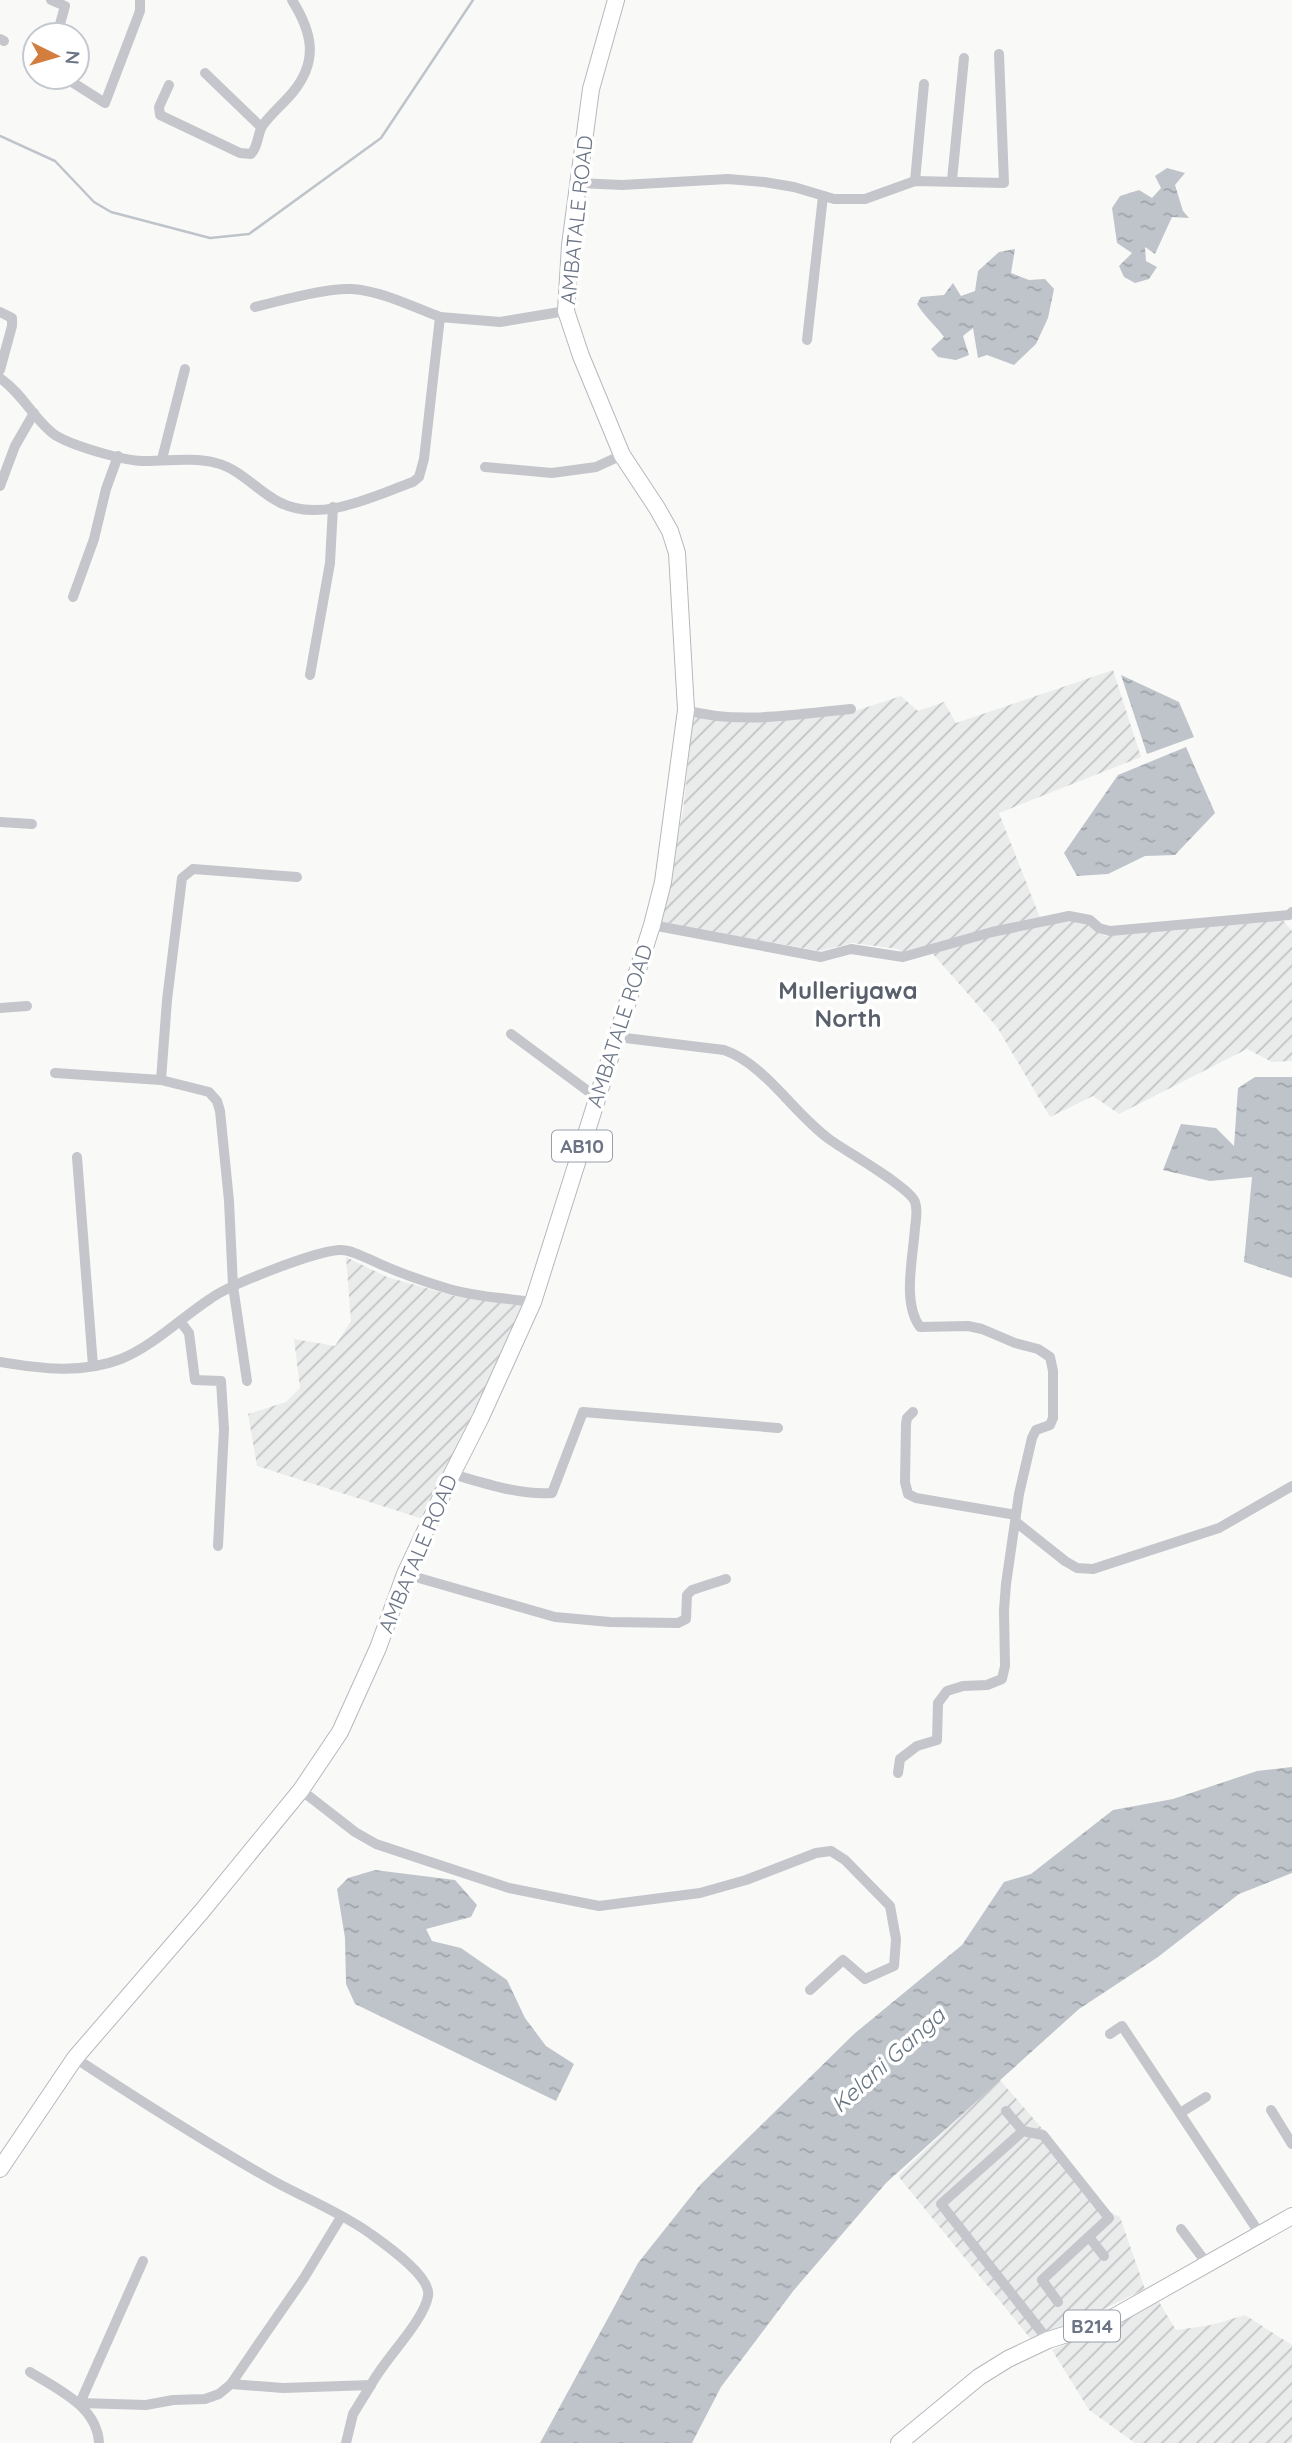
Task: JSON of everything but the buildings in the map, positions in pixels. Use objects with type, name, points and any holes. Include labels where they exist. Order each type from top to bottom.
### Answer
[{"type":"main road","name":"AMBATALE ROAD","points":[[0,2169],[75,2058],[202,1911],[301,1790],[340,1732],[378,1648],[405,1574],[533,1302],[652,925],[663,882],[686,710],[677,553],[670,531],[622,455],[566,311],[570,244],[591,89],[616,0]]},
{"type":"main road","name":"B214","points":[[899,2443],[979,2377],[1008,2359],[1048,2340],[1103,2323],[1292,2216]]},
{"type":"street","points":[[51,0],[65,6],[61,21]]},
{"type":"street","points":[[86,91],[105,103],[137,20],[140,0]]},
{"type":"street","points":[[169,85],[159,107],[160,114],[240,153],[251,154],[255,150],[261,127],[295,90],[306,70],[310,34],[304,18],[292,0]]},
{"type":"street","points":[[578,183],[622,185],[728,179],[793,187],[823,197],[865,199],[915,181],[1004,183],[999,54]]},
{"type":"street","points":[[952,180],[964,58]]},
{"type":"street","points":[[205,73],[261,127]]},
{"type":"street","points":[[915,181],[924,84]]},
{"type":"street","points":[[807,340],[823,197]]},
{"type":"street","points":[[255,307],[298,296],[351,289],[379,295],[440,317],[500,322],[566,311]]},
{"type":"street","points":[[0,312],[12,318],[12,326],[0,370]]},
{"type":"street","points":[[0,378],[15,389],[55,434],[86,449],[141,461],[162,459],[214,462],[230,468],[280,502],[300,509],[349,505],[413,482],[419,477],[424,459],[440,317]]},
{"type":"street","points":[[162,459],[185,369]]},
{"type":"street","points":[[0,486],[15,446],[34,413]]},
{"type":"street","points":[[485,467],[561,473],[596,467],[622,455]]},
{"type":"street","points":[[73,597],[94,540],[106,489],[118,456]]},
{"type":"street","points":[[310,676],[330,563],[333,507]]},
{"type":"street","points":[[686,710],[731,717],[851,709]]},
{"type":"street","points":[[0,822],[32,824]]},
{"type":"street","points":[[162,1080],[167,1000],[182,877],[193,869],[297,877]]},
{"type":"street","points":[[652,925],[821,957],[851,949],[903,957],[992,932],[1069,916],[1090,920],[1099,928],[1110,931],[1291,916]]},
{"type":"street","points":[[0,1009],[27,1006]]},
{"type":"street","points":[[511,1034],[597,1097]]},
{"type":"street","points":[[617,1037],[724,1050],[740,1055],[757,1069],[810,1125],[906,1190],[915,1201],[910,1301],[913,1318],[920,1327],[968,1326],[982,1329],[1038,1349],[1050,1357],[1053,1371],[1053,1418],[1050,1425],[1036,1430],[1032,1438],[1016,1518],[1004,1610],[1002,1679],[988,1685],[962,1686],[947,1691],[938,1703],[937,1740],[917,1746],[900,1759],[898,1773]]},
{"type":"street","points":[[55,1073],[162,1080],[209,1092],[216,1101],[220,1111],[229,1201],[233,1286],[247,1381]]},
{"type":"street","points":[[77,1157],[93,1366]]},
{"type":"street","points":[[0,1362],[38,1368],[77,1369],[121,1359],[212,1297],[233,1286],[320,1253],[342,1249],[453,1290],[533,1302]]},
{"type":"street","points":[[180,1321],[189,1333],[195,1380],[221,1381],[224,1429],[218,1546]]},
{"type":"street","points":[[452,1474],[504,1488],[538,1494],[552,1493],[583,1412],[778,1427]]},
{"type":"street","points":[[913,1412],[907,1418],[906,1424],[905,1482],[908,1494],[1016,1518],[1065,1561],[1077,1568],[1093,1569],[1219,1528],[1292,1486]]},
{"type":"street","points":[[405,1574],[528,1611],[555,1617],[610,1622],[678,1623],[686,1619],[687,1595],[692,1590],[726,1579]]},
{"type":"street","points":[[301,1790],[347,1827],[376,1844],[509,1888],[556,1900],[599,1906],[700,1893],[746,1880],[816,1853],[831,1851],[845,1860],[890,1906],[896,1939],[894,1966],[865,1979],[843,1960],[810,1990]]},
{"type":"street","points":[[1110,2034],[1122,2026],[1260,2234]]},
{"type":"street","points":[[75,2058],[167,2119],[365,2231],[396,2254],[427,2285],[429,2295],[423,2308],[353,2414],[345,2443]]},
{"type":"street","points":[[1180,2113],[1206,2097]]},
{"type":"street","points":[[1271,2110],[1292,2144]]},
{"type":"street","points":[[1006,2111],[1023,2131],[1043,2135],[1109,2218],[1042,2280],[1058,2302]]},
{"type":"street","points":[[1023,2131],[941,2204],[1048,2340]]},
{"type":"street","points":[[80,2403],[138,2405],[205,2399],[219,2394],[231,2384],[304,2278],[341,2217]]},
{"type":"street","points":[[1181,2230],[1208,2265]]},
{"type":"street","points":[[1089,2237],[1104,2256]]},
{"type":"street","points":[[80,2403],[143,2261]]},
{"type":"street","points":[[30,2372],[80,2403],[99,2433],[99,2443]]},
{"type":"street","points":[[231,2384],[283,2388],[371,2385]]},
{"type":"shaded area","points":[[1113,670],[1141,757],[999,813],[1041,920],[905,954],[898,949],[853,943],[820,951],[659,922],[683,811],[693,714],[719,719],[855,711],[901,696],[918,711],[944,702],[956,723]]},
{"type":"shaded area","points":[[1282,919],[1292,931],[1292,1061],[1272,1062],[1247,1049],[1119,1114],[1093,1096],[1050,1117],[997,1027],[932,953],[993,936],[1068,920],[1089,924],[1105,936]]},
{"type":"shaded area","points":[[346,1257],[387,1277],[458,1297],[493,1299],[525,1305],[426,1520],[257,1466],[248,1414],[286,1402],[300,1388],[294,1339],[335,1346],[351,1321]]},
{"type":"shaded area","points":[[999,2079],[1060,2149],[1098,2207],[1120,2217],[1145,2289],[1034,2343],[898,2176]]},
{"type":"shaded area","points":[[1156,2297],[1176,2330],[1211,2325],[1245,2315],[1292,2345],[1292,2443],[1135,2443],[1089,2410],[1052,2350],[1131,2314]]},
{"type":"water","points":[[1167,168],[1185,173],[1175,185],[1183,211],[1189,218],[1172,217],[1155,254],[1145,247],[1146,261],[1157,267],[1149,279],[1135,283],[1124,277],[1119,266],[1132,253],[1117,243],[1112,208],[1120,196],[1139,190],[1152,198],[1161,188],[1155,176]]},
{"type":"water","points":[[1015,249],[1011,273],[1029,280],[1045,279],[1054,289],[1048,318],[1036,344],[1014,365],[987,355],[978,358],[973,328],[963,336],[969,355],[956,360],[938,357],[931,349],[944,337],[917,304],[921,297],[944,295],[953,283],[961,296],[975,291],[978,271],[999,252]]},
{"type":"water","points":[[1121,675],[1179,702],[1194,737],[1147,754]]},
{"type":"water","points":[[1186,747],[1215,813],[1175,855],[1145,856],[1108,874],[1077,876],[1064,853],[1118,775]]},
{"type":"water","points":[[1255,1077],[1292,1077],[1292,1278],[1244,1262],[1252,1177],[1210,1181],[1163,1170],[1181,1124],[1216,1128],[1234,1146],[1238,1088]]},
{"type":"water","name":"Kelani Ganga","points":[[1292,1767],[1292,1873],[1239,1894],[1158,1957],[1079,2009],[886,2183],[794,2290],[721,2387],[692,2443],[540,2443],[638,2263],[700,2185],[854,2034],[962,1945],[1004,1882],[1031,1874],[1113,1810],[1173,1799],[1257,1771]]},
{"type":"water","points":[[375,1870],[455,1880],[477,1905],[471,1917],[426,1929],[432,1941],[461,1948],[507,1980],[525,2018],[546,2046],[574,2064],[556,2101],[355,2004],[346,1984],[345,1938],[337,1889],[348,1878]]},
{"type":"waterway","points":[[0,136],[55,161],[94,202],[111,212],[210,238],[249,234],[381,138],[473,0]]},
{"type":"district","name":"Mulleriyawa North","points":[[848,1005]]}]
